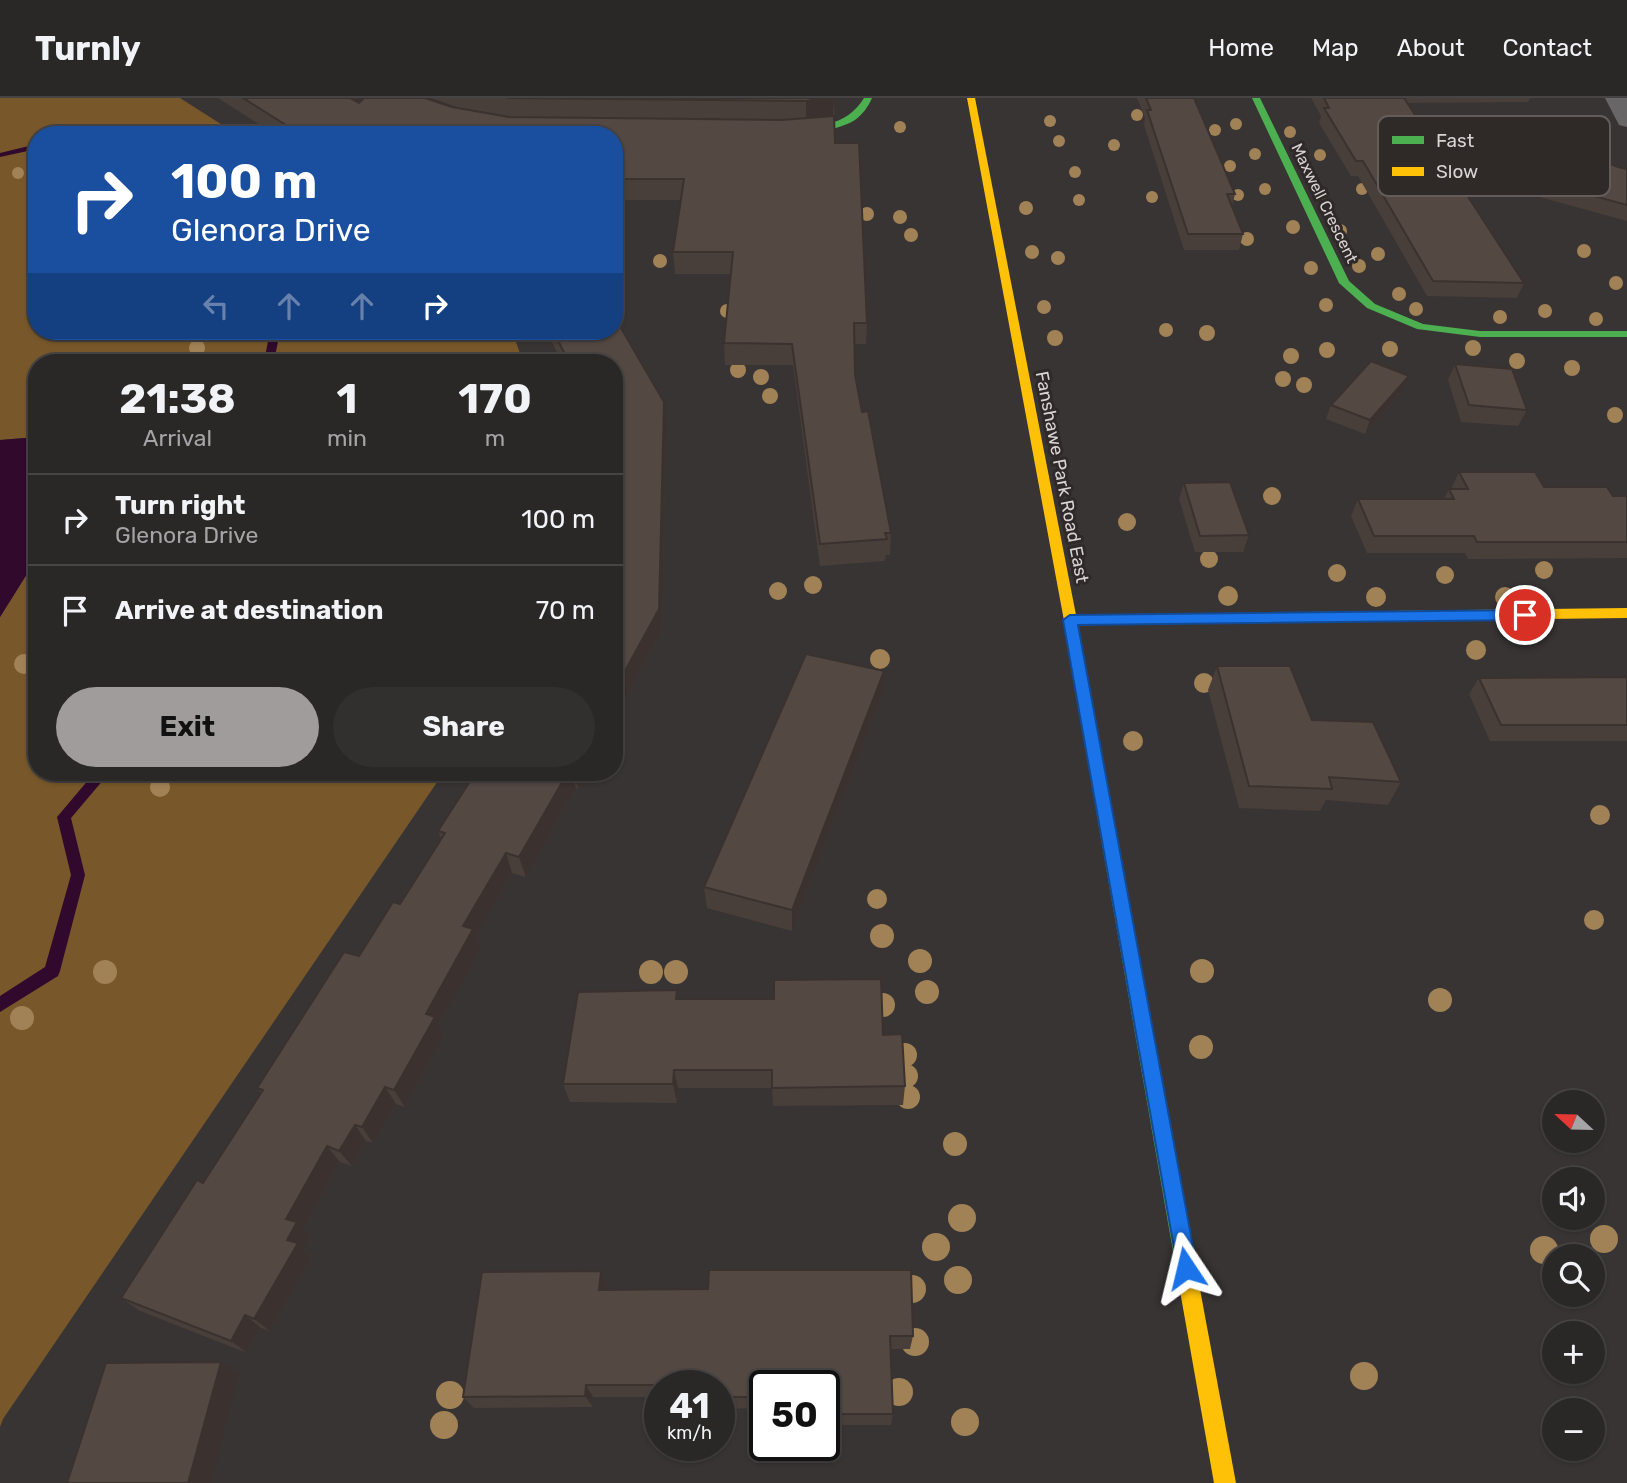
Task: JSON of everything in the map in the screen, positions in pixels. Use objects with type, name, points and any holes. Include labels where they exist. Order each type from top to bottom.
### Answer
[{"type":"main road","points":[[769,131],[825,128],[844,123],[858,116],[866,107],[868,98]]},
{"type":"main road","name":"Fanshawe Park Road East","points":[[971,98],[1070,620],[1225,1483]]},
{"type":"main road","name":"Maxwell Crescent","points":[[1256,98],[1345,283],[1371,306],[1421,327],[1480,334],[1627,334]]},
{"type":"main road","points":[[1070,620],[1627,613]]},
{"type":"street","points":[[1616,98],[1627,120]]},
{"type":"shaded area","points":[[0,98],[180,98],[224,126],[28,126],[28,340],[514,340],[520,354],[28,354],[28,438],[0,440]]},
{"type":"shaded area","points":[[28,438],[28,572],[0,617],[0,440]]},
{"type":"shaded area","points":[[28,572],[28,781],[438,781],[0,1427],[0,617]]},
{"type":"building","points":[[243,98],[350,98],[359,103],[364,98],[425,98],[452,107],[509,117],[782,120],[834,116],[835,143],[859,143],[867,323],[854,323],[855,375],[862,412],[868,411],[891,533],[885,533],[887,539],[820,544],[792,344],[724,343],[733,252],[673,252],[684,179],[623,179],[623,126],[288,126]]},
{"type":"building","points":[[507,98],[823,98],[806,101]]},
{"type":"building","points":[[1146,98],[1194,98],[1235,194],[1227,194],[1243,234],[1188,234],[1147,110],[1151,110]]},
{"type":"building","points":[[1324,98],[1404,98],[1416,116],[1378,116],[1378,187],[1363,161],[1356,161],[1324,108],[1329,108]]},
{"type":"building","points":[[1610,164],[1627,169],[1627,205],[1594,196],[1610,196]]},
{"type":"building","points":[[1383,196],[1468,196],[1524,283],[1433,281]]},
{"type":"building","points":[[623,331],[664,402],[659,609],[623,675],[623,354],[565,354],[558,340],[623,340]]},
{"type":"building","points":[[1371,361],[1409,376],[1370,420],[1331,405]]},
{"type":"building","points":[[1455,364],[1512,369],[1527,410],[1469,405]]},
{"type":"building","points":[[1459,472],[1535,472],[1544,487],[1607,487],[1613,496],[1627,496],[1627,542],[1477,542],[1474,536],[1374,536],[1358,499],[1454,499],[1449,489],[1468,489]]},
{"type":"building","points":[[1230,482],[1249,535],[1200,536],[1184,483]]},
{"type":"building","points":[[806,654],[884,671],[792,910],[704,887]]},
{"type":"building","points":[[1217,666],[1290,666],[1312,720],[1373,722],[1401,782],[1329,777],[1332,789],[1249,786]]},
{"type":"building","points":[[1627,677],[1627,725],[1501,725],[1479,678]]},
{"type":"building","points":[[470,781],[563,781],[519,857],[506,853],[463,926],[473,929],[426,1014],[435,1017],[394,1090],[385,1087],[362,1127],[355,1125],[339,1151],[327,1146],[286,1219],[297,1222],[287,1240],[298,1243],[254,1319],[245,1315],[231,1341],[121,1298],[197,1180],[203,1183],[263,1090],[257,1088],[344,952],[359,956],[393,902],[400,904],[445,833],[438,831]]},
{"type":"building","points":[[881,979],[883,1035],[902,1034],[905,1086],[772,1088],[772,1070],[674,1070],[673,1084],[563,1084],[578,992],[677,990],[676,999],[774,999],[774,980]]},
{"type":"building","points":[[709,1270],[911,1270],[913,1336],[890,1336],[893,1414],[840,1414],[840,1370],[749,1370],[749,1397],[735,1397],[735,1370],[644,1370],[644,1385],[586,1385],[585,1396],[463,1397],[482,1272],[601,1271],[599,1290],[708,1289]]},
{"type":"building","points":[[221,1362],[188,1483],[67,1483],[106,1363]]},
{"type":"waterway","points":[[0,155],[28,148]]},
{"type":"waterway","points":[[271,354],[273,340]]},
{"type":"waterway","points":[[0,1005],[52,971],[78,875],[64,817],[95,781]]},
{"type":"traffic: fast","points":[[782,131],[820,129],[843,123],[862,109],[868,98]]},
{"type":"traffic: fast","points":[[1256,98],[1344,283],[1371,306],[1421,327],[1480,334],[1627,334]]},
{"type":"traffic: fast","points":[[1075,649],[1184,1257]]},
{"type":"traffic: slow","points":[[971,98],[1075,649]]},
{"type":"traffic: slow","points":[[1070,620],[1627,613]]},
{"type":"traffic: slow","points":[[1184,1257],[1225,1483]]},
{"type":"route","points":[[1186,1268],[1070,620],[1525,615]]}]
